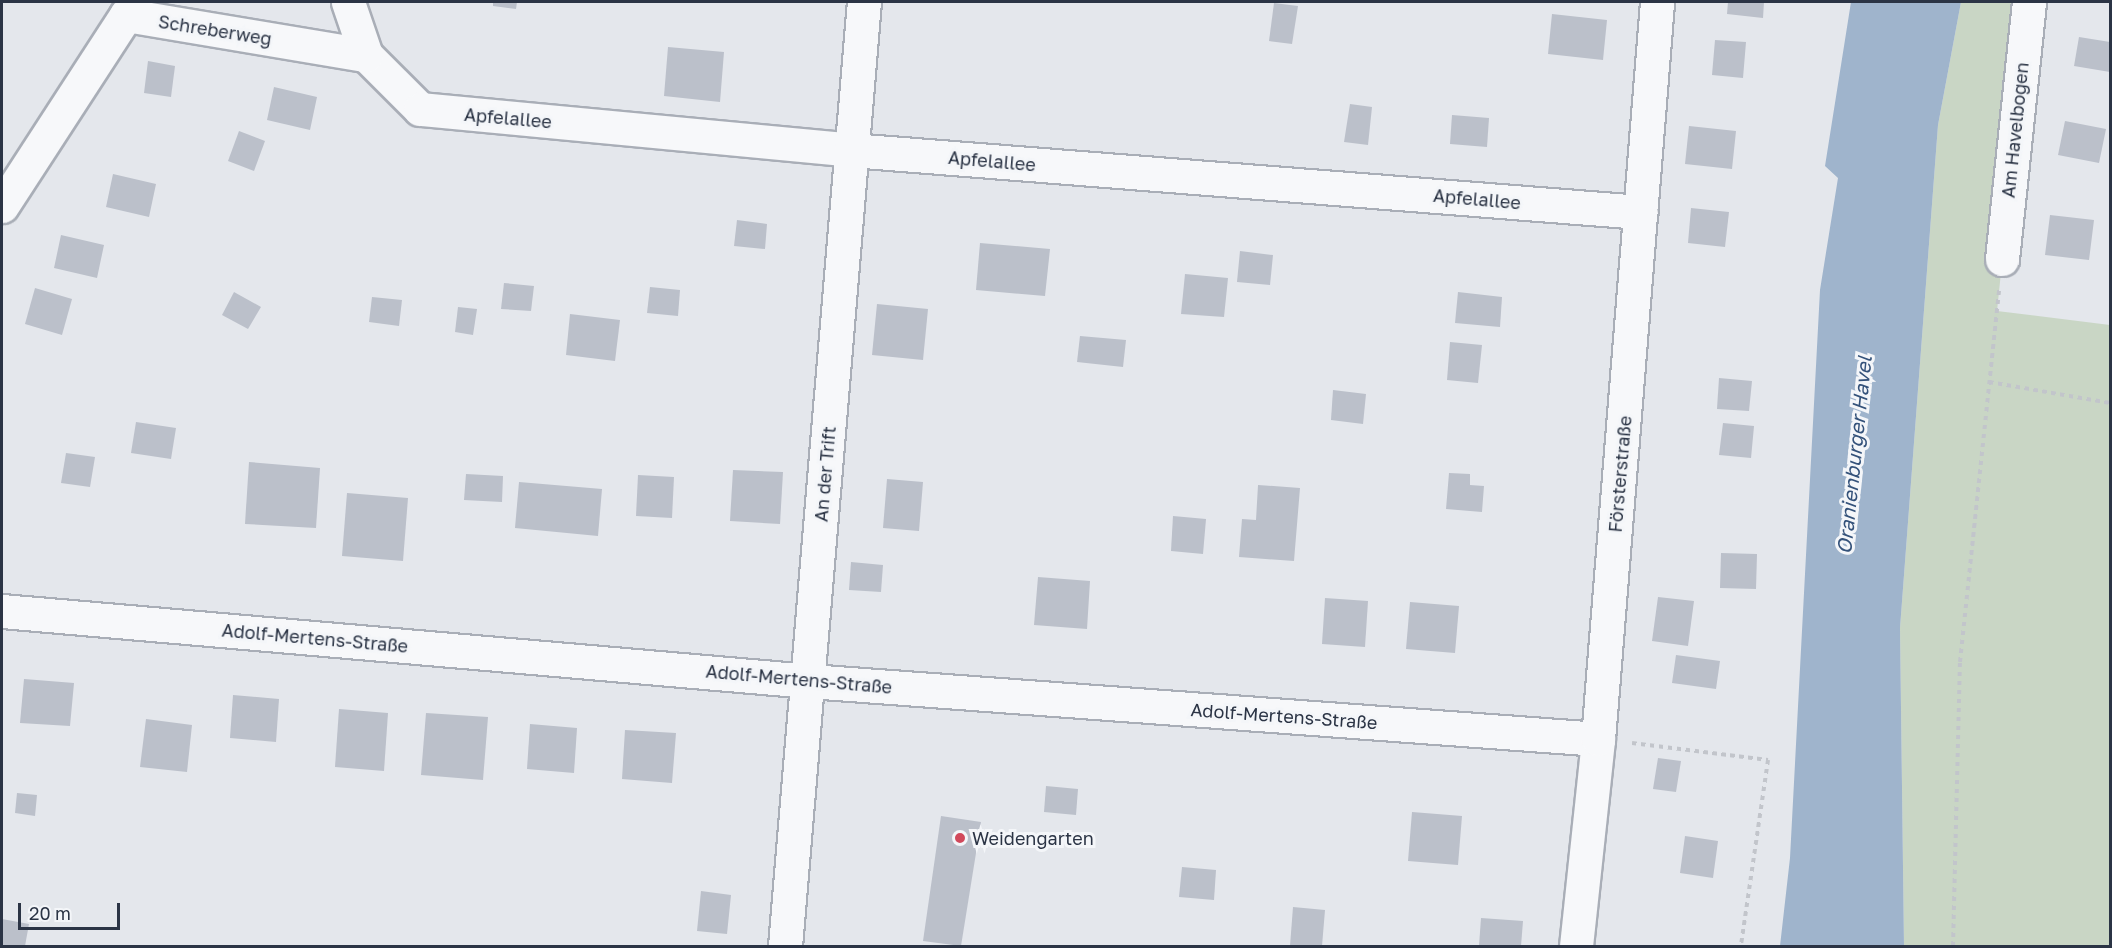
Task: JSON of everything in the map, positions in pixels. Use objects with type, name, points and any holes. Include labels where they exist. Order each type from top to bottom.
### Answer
[{"type":"street","points":[[348,2],[366,55]]},
{"type":"street","name":"An der Trift","points":[[785,946],[809,681],[864,2]]},
{"type":"street","name":"Försterstraße","points":[[1576,946],[1598,740],[1657,2]]},
{"type":"street","name":"Am Havelbogen","points":[[2002,259],[2029,2]]},
{"type":"street","name":"Schreberweg","points":[[2,206],[126,15],[366,55]]},
{"type":"street","name":"Apfelallee","points":[[366,55],[420,109],[851,150],[1641,212]]},
{"type":"street","name":"Adolf-Mertens-Straße","points":[[2,611],[809,681],[1598,740]]},
{"type":"path","points":[[1953,946],[1960,662],[2002,259]]},
{"type":"path","points":[[1989,382],[2110,403]]},
{"type":"path","points":[[1598,740],[1768,760],[1741,946]]},
{"type":"green space","points":[[1961,2],[2029,2],[1997,311],[2110,325],[2110,946],[1904,946],[1900,628],[1938,125]]},
{"type":"water","name":"Oranienburger Havel","points":[[1851,2],[1961,2],[1938,125],[1900,628],[1904,946],[1780,946],[1790,858],[1820,290],[1838,178],[1825,166]]},
{"type":"building","points":[[493,2],[517,2],[516,9],[493,6]]},
{"type":"building","points":[[1728,2],[1764,2],[1763,18],[1727,14]]},
{"type":"building","points":[[1274,3],[1298,6],[1292,44],[1269,41]]},
{"type":"building","points":[[1552,14],[1607,20],[1603,60],[1548,54]]},
{"type":"building","points":[[2079,37],[2110,42],[2110,72],[2074,66]]},
{"type":"building","points":[[1715,40],[1746,42],[1743,78],[1712,75]]},
{"type":"building","points":[[668,47],[724,52],[720,102],[664,96]]},
{"type":"building","points":[[148,61],[175,66],[171,97],[144,93]]},
{"type":"building","points":[[274,87],[317,97],[310,130],[267,120]]},
{"type":"building","points":[[1350,104],[1372,107],[1368,145],[1344,142]]},
{"type":"building","points":[[1452,115],[1489,118],[1487,147],[1450,144]]},
{"type":"building","points":[[2065,121],[2106,129],[2099,163],[2058,155]]},
{"type":"building","points":[[1689,126],[1736,131],[1732,169],[1685,164]]},
{"type":"building","points":[[239,131],[265,141],[254,171],[228,161]]},
{"type":"building","points":[[113,174],[156,184],[149,217],[106,207]]},
{"type":"building","points":[[1691,208],[1729,212],[1725,247],[1688,243]]},
{"type":"building","points":[[2050,215],[2094,220],[2089,260],[2045,255]]},
{"type":"building","points":[[737,220],[767,224],[765,249],[734,246]]},
{"type":"building","points":[[61,235],[104,245],[97,278],[54,268]]},
{"type":"building","points":[[980,243],[1050,249],[1045,296],[976,290]]},
{"type":"building","points":[[1240,251],[1273,255],[1270,285],[1237,282]]},
{"type":"building","points":[[1185,274],[1228,278],[1224,317],[1181,314]]},
{"type":"building","points":[[504,283],[534,286],[531,311],[501,309]]},
{"type":"building","points":[[650,287],[680,290],[678,316],[647,313]]},
{"type":"building","points":[[35,288],[72,299],[62,335],[25,324]]},
{"type":"building","points":[[234,292],[261,307],[248,329],[222,315]]},
{"type":"building","points":[[1458,292],[1502,297],[1500,327],[1455,323]]},
{"type":"building","points":[[372,297],[402,300],[399,326],[369,322]]},
{"type":"building","points":[[877,304],[928,309],[923,360],[872,355]]},
{"type":"building","points":[[458,307],[477,309],[473,335],[455,332]]},
{"type":"building","points":[[570,314],[620,320],[615,361],[566,355]]},
{"type":"building","points":[[1080,336],[1126,340],[1123,367],[1077,362]]},
{"type":"building","points":[[1450,342],[1482,345],[1478,383],[1447,380]]},
{"type":"building","points":[[1719,378],[1752,381],[1749,411],[1717,409]]},
{"type":"building","points":[[1333,390],[1366,394],[1363,424],[1331,420]]},
{"type":"building","points":[[136,422],[176,428],[171,459],[131,453]]},
{"type":"building","points":[[1723,423],[1754,426],[1751,458],[1719,455]]},
{"type":"building","points":[[66,453],[95,457],[90,487],[61,483]]},
{"type":"building","points":[[249,462],[320,468],[316,528],[245,524]]},
{"type":"building","points":[[733,470],[783,472],[780,524],[730,521]]},
{"type":"building","points":[[1449,473],[1470,474],[1470,485],[1484,486],[1482,512],[1446,509]]},
{"type":"building","points":[[466,474],[503,476],[502,502],[464,500]]},
{"type":"building","points":[[638,475],[674,477],[672,518],[636,516]]},
{"type":"building","points":[[887,479],[923,482],[919,531],[883,528]]},
{"type":"building","points":[[519,482],[602,489],[598,536],[515,528]]},
{"type":"building","points":[[1258,485],[1300,488],[1294,561],[1239,557],[1242,519],[1256,520]]},
{"type":"building","points":[[347,493],[408,498],[403,561],[342,556]]},
{"type":"building","points":[[1173,516],[1206,519],[1203,554],[1171,551]]},
{"type":"building","points":[[1721,553],[1757,554],[1756,589],[1720,588]]},
{"type":"building","points":[[851,562],[883,565],[881,592],[849,590]]},
{"type":"building","points":[[1038,577],[1090,581],[1087,629],[1034,625]]},
{"type":"building","points":[[1658,597],[1694,601],[1688,646],[1652,641]]},
{"type":"building","points":[[1325,598],[1368,601],[1365,647],[1322,644]]},
{"type":"building","points":[[1410,602],[1459,606],[1455,653],[1406,649]]},
{"type":"building","points":[[1676,655],[1720,661],[1716,689],[1672,683]]},
{"type":"building","points":[[24,679],[74,683],[70,726],[20,723]]},
{"type":"building","points":[[233,695],[279,699],[276,742],[230,738]]},
{"type":"building","points":[[339,709],[388,713],[384,771],[335,767]]},
{"type":"building","points":[[426,713],[488,717],[483,780],[421,775]]},
{"type":"building","points":[[146,719],[192,725],[187,772],[140,767]]},
{"type":"building","points":[[530,724],[577,728],[574,773],[527,769]]},
{"type":"building","points":[[625,730],[676,733],[672,783],[622,779]]},
{"type":"building","points":[[1658,758],[1681,761],[1676,792],[1653,789]]},
{"type":"building","points":[[1046,786],[1078,789],[1076,815],[1044,812]]},
{"type":"building","points":[[17,793],[37,795],[35,816],[15,813]]},
{"type":"building","points":[[1412,812],[1462,816],[1458,865],[1408,861]]},
{"type":"building","points":[[941,816],[981,822],[961,946],[923,941]]},
{"type":"building","points":[[1685,836],[1718,841],[1713,878],[1680,873]]},
{"type":"building","points":[[1182,867],[1216,870],[1214,900],[1179,897]]},
{"type":"building","points":[[701,891],[731,895],[727,934],[697,931]]},
{"type":"building","points":[[1293,907],[1325,910],[1322,946],[1290,946]]},
{"type":"building","points":[[1481,918],[1523,921],[1521,946],[1479,946]]},
{"type":"building","points":[[2,919],[29,924],[25,946],[2,946]]},
{"type":"place","name":"Weidengarten","points":[[960,838]]}]
